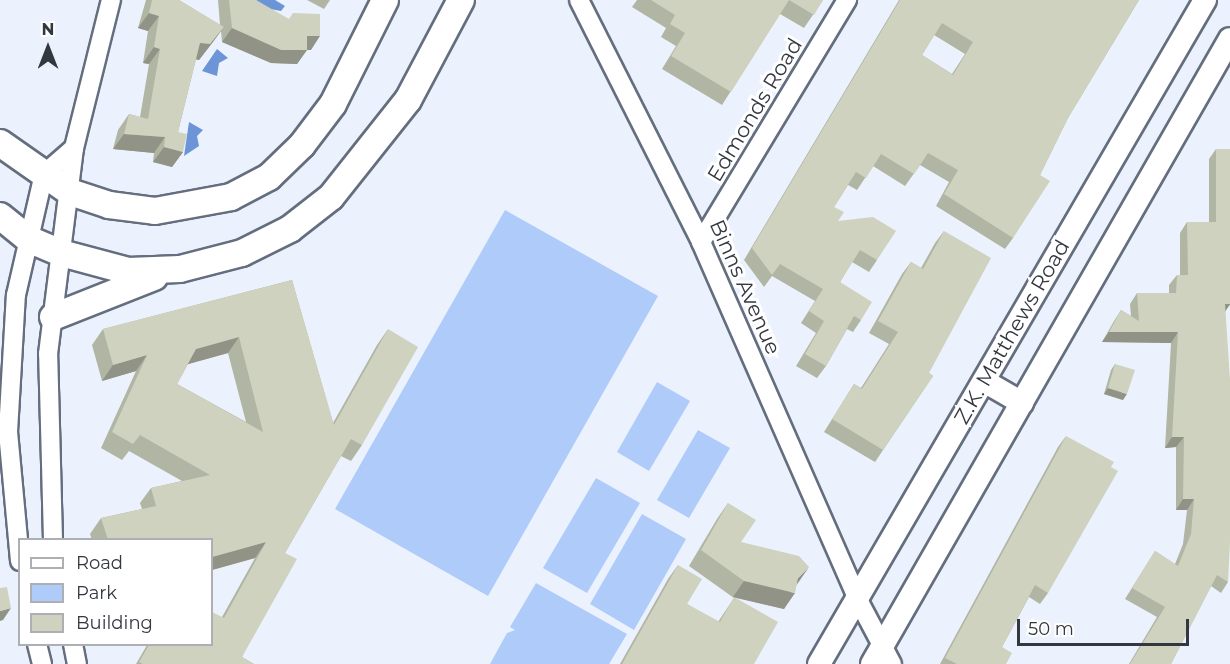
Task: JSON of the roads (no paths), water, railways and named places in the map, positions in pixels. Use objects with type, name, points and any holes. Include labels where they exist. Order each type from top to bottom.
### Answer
[{"type":"main road","points":[[0,143],[70,192],[109,205],[155,211],[231,197],[269,177],[333,104],[385,0]]},
{"type":"main road","points":[[53,316],[180,269],[242,254],[290,229],[331,197],[408,100],[461,0]]},
{"type":"main road","points":[[0,216],[28,238],[61,253],[128,271],[180,269]]},
{"type":"street","points":[[53,538],[45,406],[53,316],[74,148],[111,0]]},
{"type":"street","name":"Binns Avenue","points":[[579,0],[701,242],[882,659]]},
{"type":"street","name":"Edmonds Road","points":[[701,242],[848,0]]},
{"type":"street","name":"Z.K. Matthews Road","points":[[819,664],[1205,0]]},
{"type":"street","name":"Z.K. Matthews Road","points":[[882,659],[1022,403],[1230,39]]},
{"type":"street","points":[[18,544],[10,475],[9,377],[16,295],[44,174],[74,148]]},
{"type":"street","points":[[984,381],[1022,403]]},
{"type":"street","points":[[37,646],[42,664]]},
{"type":"street","points":[[73,646],[77,664]]}]
